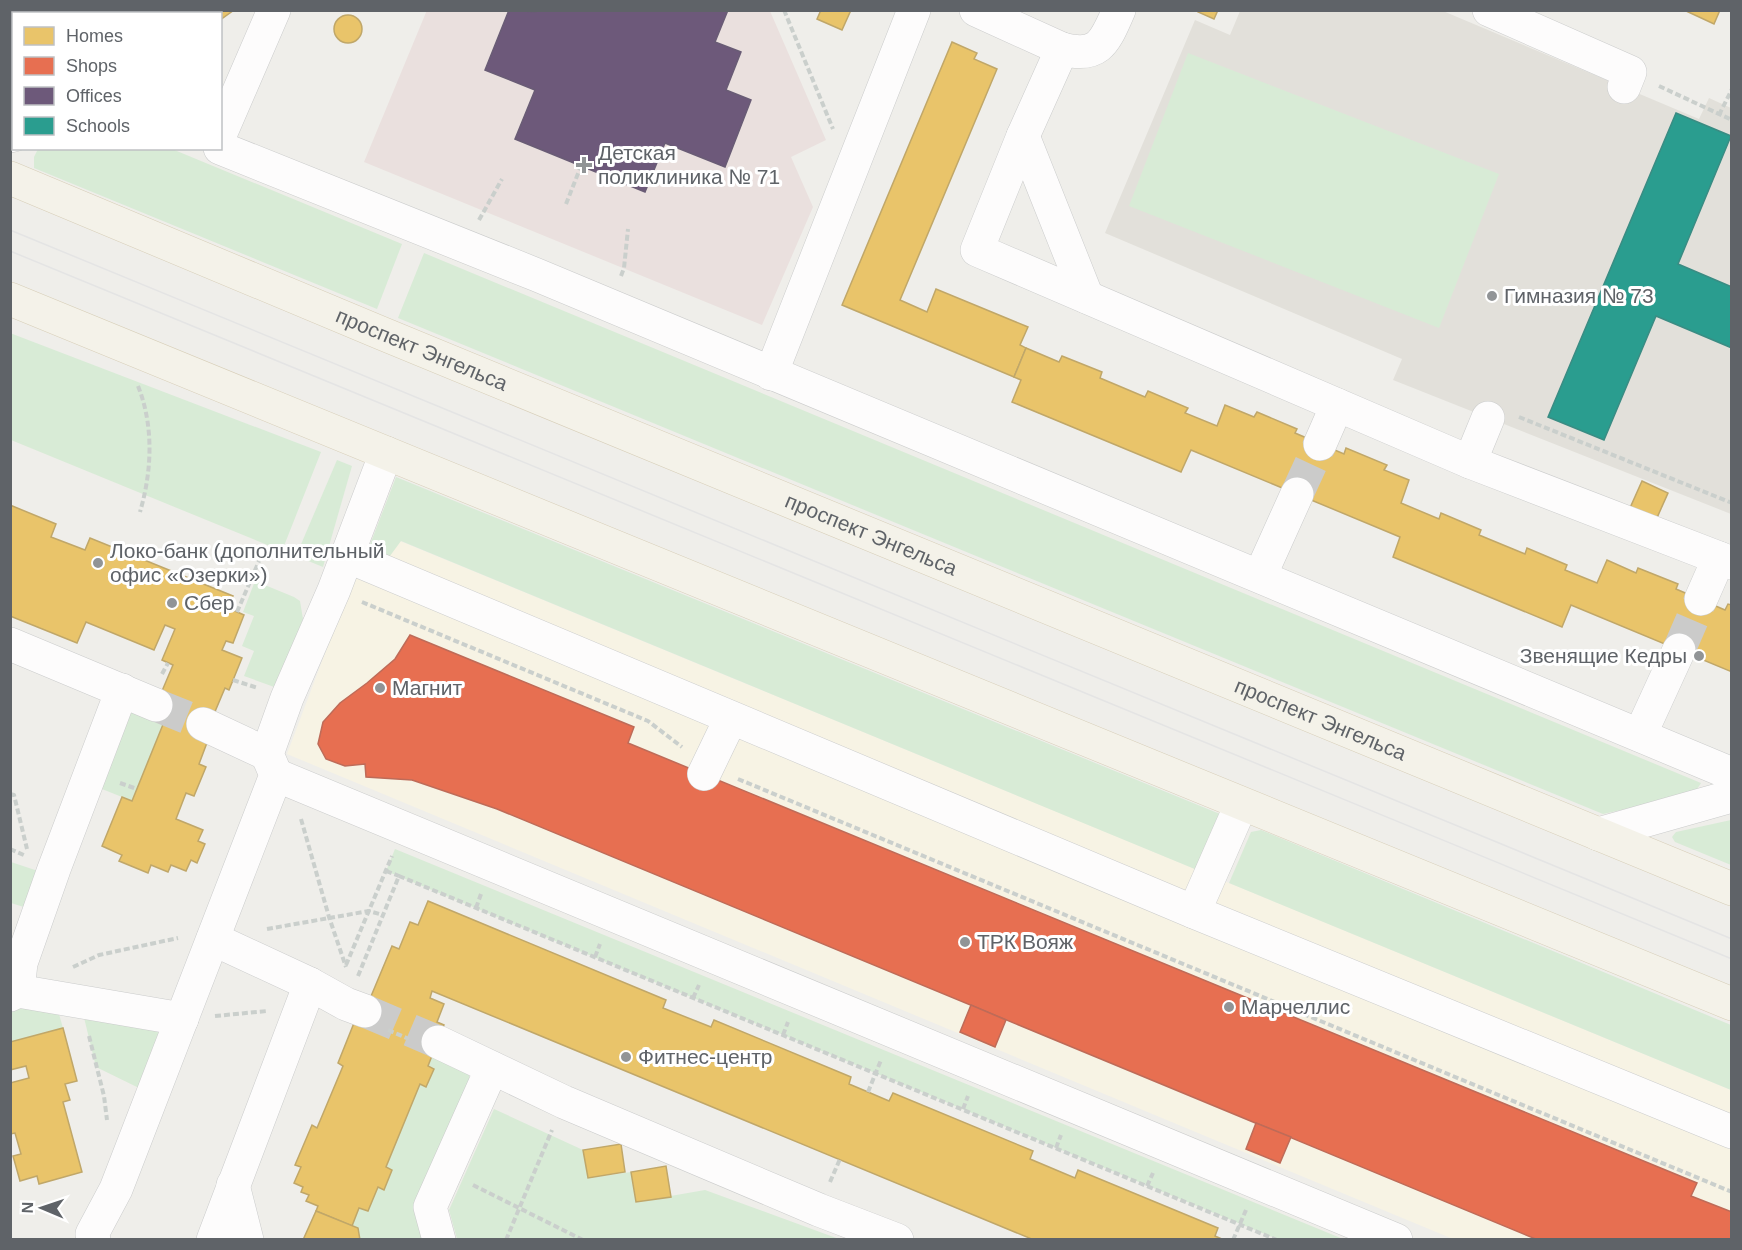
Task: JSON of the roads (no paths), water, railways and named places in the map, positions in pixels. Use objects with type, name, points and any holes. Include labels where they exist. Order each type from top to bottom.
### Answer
[{"type":"main road","name":"проспект Энгельса","points":[[10,178],[1731,889]]},
{"type":"main road","points":[[10,299],[1731,1005]]},
{"type":"street","points":[[222,125],[227,101],[274,10]]},
{"type":"street","points":[[771,374],[914,10]]},
{"type":"street","points":[[976,10],[1062,49],[1080,54],[1096,48],[1106,38],[1119,10]]},
{"type":"street","points":[[1489,10],[1627,80]]},
{"type":"street","points":[[1062,49],[1023,136],[977,250],[1470,462],[1725,560],[1701,599]]},
{"type":"street","points":[[1023,136],[1087,297]]},
{"type":"street","points":[[222,149],[537,275],[1731,774]]},
{"type":"street","points":[[1320,444],[1337,405]]},
{"type":"street","points":[[1470,462],[1502,417]]},
{"type":"street","points":[[85,1238],[116,1189],[182,1019],[201,937],[271,764],[287,698],[334,590],[386,453]]},
{"type":"street","points":[[1260,576],[1297,494]]},
{"type":"street","points":[[347,556],[1194,912],[1731,1132]]},
{"type":"street","points":[[10,644],[122,690],[159,691]]},
{"type":"street","points":[[1640,735],[1679,650]]},
{"type":"street","points":[[122,690],[54,869],[21,963],[14,993],[80,1001],[182,1019]]},
{"type":"street","points":[[706,770],[731,718]]},
{"type":"street","points":[[203,724],[271,764],[1396,1239]]},
{"type":"street","points":[[1598,834],[1731,796]]},
{"type":"street","points":[[1194,912],[1241,805]]},
{"type":"street","points":[[201,937],[310,984],[365,1014]]},
{"type":"street","points":[[213,1239],[310,984]]},
{"type":"street","points":[[426,1041],[808,1205],[897,1239]]},
{"type":"street","points":[[439,1239],[430,1207],[492,1068]]},
{"type":"street","points":[[233,1185],[247,1239]]},
{"type":"tunnel","points":[[1297,494],[1320,444]]},
{"type":"tunnel","points":[[1679,650],[1701,599]]},
{"type":"tunnel","points":[[156,705],[203,724]]},
{"type":"tunnel","points":[[365,1011],[438,1042]]},
{"type":"tram line","points":[[10,230],[1732,939]]},
{"type":"tram line","points":[[10,251],[1732,959]]},
{"type":"place","name":"Детская поликлиника № 71","points":[[584,165]]},
{"type":"place","name":"Гимназия № 73","points":[[1492,296]]},
{"type":"place","name":"Локо-банк (дополнительный офис «Озерки»)","points":[[98,563]]},
{"type":"place","name":"Сбер","points":[[172,603]]},
{"type":"place","name":"Звенящие Кедры","points":[[1699,656]]},
{"type":"place","name":"Магнит","points":[[380,688]]},
{"type":"place","name":"ТРК Вояж","points":[[965,942]]},
{"type":"place","name":"Марчеллис","points":[[1229,1007]]},
{"type":"place","name":"Фитнес-центр","points":[[626,1057]]}]
